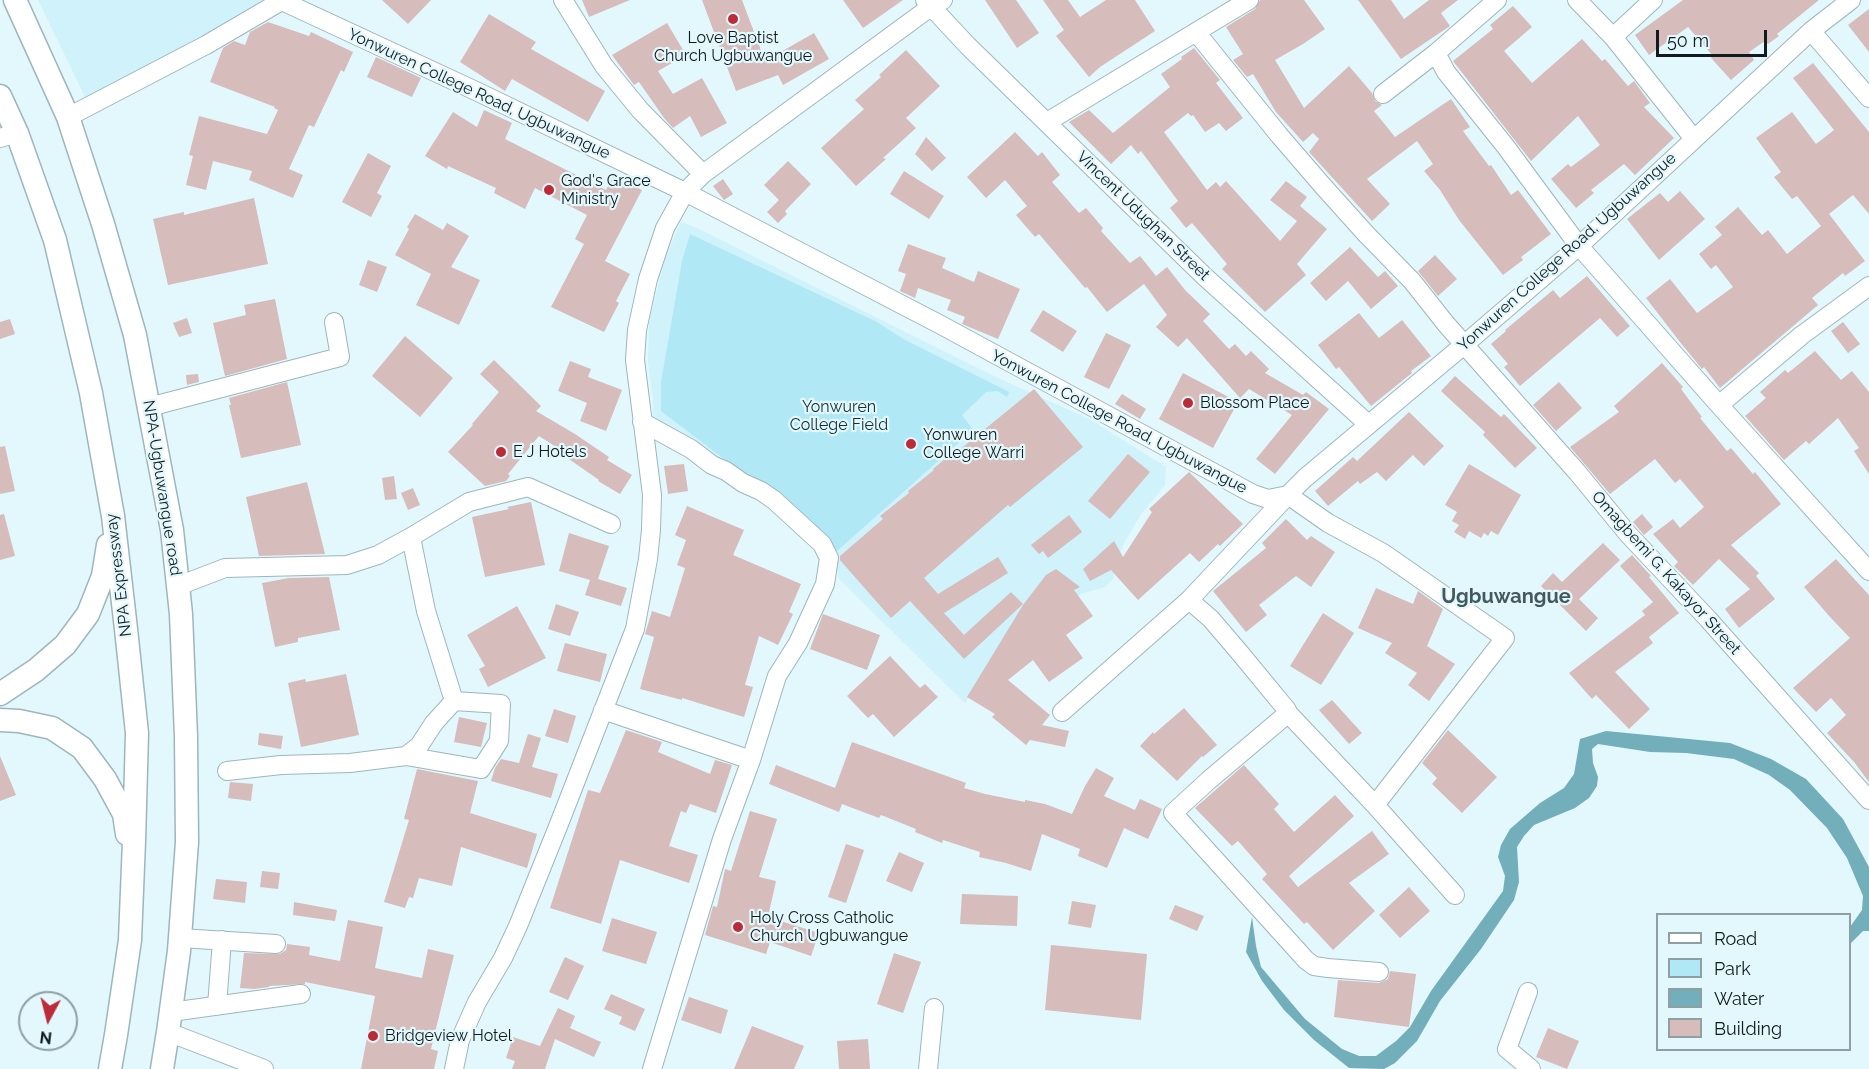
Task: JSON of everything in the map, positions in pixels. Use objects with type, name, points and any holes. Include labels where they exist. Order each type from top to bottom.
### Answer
[{"type":"main road","name":"NPA-Ugbuwangue road","points":[[15,0],[68,117],[103,224],[135,335],[172,530],[178,586],[186,737],[187,842],[180,938],[162,1069]]},
{"type":"main road","name":"NPA Expressway","points":[[0,96],[8,136],[55,240],[91,393],[113,516],[137,733],[130,940],[110,1069]]},
{"type":"main road","points":[[0,694],[36,670],[65,645],[88,614],[103,576],[113,516]]},
{"type":"main road","points":[[0,720],[19,721],[52,728],[82,748],[105,779],[124,814],[133,868]]},
{"type":"street","points":[[68,117],[206,45],[282,0]]},
{"type":"street","name":"Yonwuren College Road, Ugbuwangue","points":[[282,0],[685,192],[941,326],[1252,494],[1268,499],[1288,495],[1368,424],[1465,344],[1579,246],[1811,31],[1851,0]]},
{"type":"street","points":[[563,0],[604,66],[639,110],[703,174]]},
{"type":"street","points":[[1047,122],[1249,0]]},
{"type":"street","points":[[1383,94],[1436,53],[1497,0]]},
{"type":"street","points":[[1577,0],[1613,37],[1694,139]]},
{"type":"street","points":[[1613,37],[1653,0]]},
{"type":"street","points":[[454,1069],[460,1040],[477,1002],[503,958],[518,926],[635,629],[648,560],[652,495],[635,360],[641,306],[665,228],[685,192],[703,174],[933,2]]},
{"type":"street","name":"Vincent Udughan Street","points":[[933,2],[968,46],[1204,276],[1368,424]]},
{"type":"street","points":[[1811,31],[1869,98]]},
{"type":"street","name":"Omagbemi G. Kakayor Street","points":[[1196,32],[1322,186],[1412,281],[1446,324],[1577,472],[1628,534],[1869,800]]},
{"type":"street","points":[[1436,53],[1446,72],[1506,147],[1579,246],[1869,571]]},
{"type":"street","points":[[1719,405],[1802,336],[1869,286]]},
{"type":"street","points":[[149,407],[340,357],[334,322]]},
{"type":"street","points":[[642,422],[774,500],[822,544],[829,558],[825,584],[798,643],[777,676],[751,760],[722,839],[652,1069]]},
{"type":"street","points":[[178,586],[225,568],[347,565],[378,555],[469,502],[528,488],[611,524]]},
{"type":"street","points":[[1062,712],[1189,600],[1288,495],[1329,523],[1383,554],[1506,638],[1375,805]]},
{"type":"street","points":[[411,537],[426,611],[454,701]]},
{"type":"street","points":[[1189,600],[1211,619],[1270,688],[1286,711],[1375,805],[1455,896]]},
{"type":"street","points":[[227,771],[280,765],[350,763],[406,756],[481,769],[499,741],[501,705],[454,701]]},
{"type":"street","points":[[406,756],[419,746],[434,723],[454,701]]},
{"type":"street","points":[[603,710],[751,760]]},
{"type":"street","points":[[1286,711],[1286,715],[1173,813],[1306,960],[1314,966],[1328,969],[1379,972]]},
{"type":"street","points":[[180,938],[276,944]]},
{"type":"street","points":[[217,1006],[222,940]]},
{"type":"street","points":[[1528,992],[1507,1049],[1531,1069]]},
{"type":"street","points":[[170,1022],[217,1006],[301,994]]},
{"type":"street","points":[[928,1069],[934,1008]]},
{"type":"street","points":[[170,1022],[264,1069]]},
{"type":"shaded area","points":[[38,0],[266,0],[102,91],[85,97]]},
{"type":"shaded area","name":"Yonwuren College Warri","points":[[681,222],[994,376],[1091,420],[1166,467],[1165,485],[1140,516],[1124,543],[1113,579],[1105,587],[1065,602],[997,660],[965,703],[839,579],[837,568],[818,534],[735,470],[653,418],[648,362],[649,322],[665,258]]},
{"type":"green space","name":"Yonwuren College Field","points":[[690,234],[875,321],[905,340],[1009,392],[1007,397],[998,391],[986,392],[962,415],[973,430],[837,551],[765,483],[736,468],[661,411],[661,382],[682,261]]},
{"type":"water","points":[[1606,731],[1730,743],[1771,759],[1806,779],[1843,819],[1869,867],[1869,931],[1863,931],[1851,943],[1851,926],[1862,910],[1863,896],[1847,858],[1827,828],[1790,790],[1769,775],[1734,759],[1686,753],[1650,752],[1598,744],[1592,749],[1593,763],[1598,777],[1597,786],[1589,798],[1575,808],[1534,825],[1524,836],[1517,847],[1519,882],[1514,900],[1481,949],[1440,1001],[1417,1041],[1395,1063],[1384,1069],[1349,1068],[1314,1040],[1284,1010],[1262,981],[1246,952],[1252,917],[1261,967],[1305,1019],[1342,1049],[1359,1056],[1376,1056],[1410,1027],[1431,991],[1503,891],[1505,876],[1498,857],[1501,845],[1510,829],[1540,803],[1564,788],[1574,774],[1580,739]]},
{"type":"building","points":[[382,0],[431,0],[408,24]]},
{"type":"building","points":[[582,0],[630,0],[589,17]]},
{"type":"building","points":[[702,0],[742,0],[765,61],[814,33],[829,59],[783,85],[778,75],[736,91]]},
{"type":"building","points":[[843,0],[903,0],[863,28]]},
{"type":"building","points":[[985,0],[1016,0],[1039,33],[1017,48]]},
{"type":"building","points":[[1043,0],[1068,0],[1080,17],[1106,0],[1135,0],[1155,31],[1100,67],[1089,77],[1056,36],[1064,30]]},
{"type":"building","points":[[1260,0],[1304,0],[1325,29],[1275,60],[1304,108],[1349,66],[1372,93],[1375,101],[1382,105],[1374,111],[1395,137],[1451,99],[1470,127],[1463,131],[1489,166],[1491,165],[1511,195],[1518,190],[1551,234],[1521,257],[1523,260],[1503,275],[1424,171],[1433,164],[1417,141],[1367,179],[1390,204],[1372,221],[1309,152],[1319,139],[1313,133],[1303,142],[1276,112],[1253,74],[1247,77],[1233,60],[1243,54],[1226,27],[1255,9]]},
{"type":"building","points":[[1358,0],[1391,0],[1404,19],[1429,0],[1458,0],[1441,13],[1450,26],[1401,59]]},
{"type":"building","points":[[1683,0],[1819,0],[1777,34],[1779,36],[1768,44],[1765,41],[1749,52],[1754,60],[1731,80],[1688,27],[1649,55],[1635,35]]},
{"type":"building","points":[[1513,6],[1532,27],[1504,51],[1532,83],[1582,39],[1602,61],[1605,59],[1628,86],[1634,81],[1650,103],[1644,107],[1674,138],[1635,175],[1624,164],[1591,190],[1594,193],[1576,208],[1551,179],[1568,164],[1571,167],[1600,145],[1578,116],[1531,161],[1453,61],[1493,29],[1490,25]]},
{"type":"building","points":[[1869,9],[1869,52],[1848,25]]},
{"type":"building","points":[[489,14],[536,42],[531,49],[605,91],[588,122],[512,79],[505,91],[460,62]]},
{"type":"building","points":[[268,22],[309,36],[311,32],[353,52],[344,72],[341,70],[314,127],[309,125],[289,169],[303,175],[293,198],[249,180],[252,171],[213,161],[206,190],[186,185],[193,156],[189,155],[199,116],[267,134],[278,110],[275,107],[210,82],[223,48],[234,41],[245,45],[250,32]]},
{"type":"building","points":[[667,23],[686,55],[658,71],[673,94],[702,78],[727,123],[701,137],[690,116],[673,128],[639,82],[634,85],[612,55]]},
{"type":"building","points":[[1194,48],[1220,80],[1216,83],[1243,118],[1226,131],[1219,123],[1205,132],[1193,115],[1188,113],[1164,132],[1207,190],[1216,182],[1220,187],[1226,181],[1280,241],[1297,221],[1270,200],[1286,181],[1307,197],[1300,206],[1327,229],[1297,264],[1306,275],[1265,312],[1222,269],[1227,264],[1192,223],[1186,228],[1170,208],[1178,201],[1141,151],[1138,154],[1131,145],[1111,164],[1069,122],[1089,110],[1113,133],[1170,87],[1161,74]]},
{"type":"building","points":[[906,50],[940,86],[906,118],[916,128],[856,186],[821,148],[864,109],[855,100]]},
{"type":"building","points":[[376,57],[421,78],[412,97],[367,77]]},
{"type":"building","points":[[1813,63],[1869,132],[1869,214],[1853,195],[1829,214],[1865,261],[1845,276],[1843,273],[1812,298],[1818,305],[1720,388],[1704,367],[1702,369],[1646,298],[1670,279],[1697,313],[1733,287],[1716,265],[1711,269],[1699,254],[1722,235],[1715,227],[1738,207],[1762,235],[1768,230],[1787,254],[1821,226],[1797,196],[1792,199],[1774,177],[1781,172],[1756,138],[1792,112],[1816,144],[1834,130],[1793,78]]},
{"type":"building","points":[[484,110],[512,123],[505,139],[606,190],[613,176],[642,190],[605,261],[630,274],[616,301],[619,303],[604,332],[551,307],[584,244],[575,239],[587,215],[535,188],[525,209],[494,193],[496,188],[448,166],[447,169],[425,156],[453,112],[477,127]]},
{"type":"building","points":[[1015,132],[1038,156],[1042,152],[1060,175],[1052,182],[1079,213],[1086,208],[1103,228],[1101,231],[1130,263],[1140,256],[1156,276],[1167,267],[1185,290],[1210,314],[1203,321],[1229,349],[1235,344],[1246,356],[1251,351],[1269,369],[1265,373],[1303,395],[1306,392],[1329,409],[1275,474],[1256,459],[1292,415],[1249,389],[1240,398],[1187,338],[1178,347],[1156,327],[1167,315],[1144,284],[1107,312],[1039,234],[1035,237],[1016,215],[1027,206],[1005,180],[986,198],[967,177]]},
{"type":"building","points":[[926,137],[946,158],[932,171],[915,154]]},
{"type":"building","points":[[368,153],[391,166],[377,193],[382,196],[371,217],[342,202]]},
{"type":"building","points":[[788,161],[811,184],[785,211],[787,214],[778,223],[767,212],[779,200],[764,185]]},
{"type":"building","points":[[904,171],[944,196],[929,219],[890,194]]},
{"type":"building","points":[[723,179],[733,194],[724,200],[713,186]]},
{"type":"building","points":[[1680,191],[1705,219],[1659,260],[1627,219],[1660,193],[1668,202]]},
{"type":"building","points":[[254,198],[268,264],[168,285],[153,219],[184,212],[184,215]]},
{"type":"building","points":[[415,214],[443,230],[447,223],[469,236],[451,267],[480,280],[459,325],[416,305],[431,274],[395,255]]},
{"type":"building","points":[[908,244],[946,258],[942,268],[974,282],[978,271],[1020,289],[998,339],[962,324],[965,317],[947,310],[951,300],[918,288],[915,298],[900,291],[906,274],[898,271]]},
{"type":"building","points":[[1350,247],[1378,277],[1385,271],[1398,286],[1371,309],[1348,281],[1326,301],[1310,283]]},
{"type":"building","points":[[1435,255],[1457,279],[1438,296],[1418,271]]},
{"type":"building","points":[[368,260],[387,267],[377,292],[359,285]]},
{"type":"building","points":[[1587,276],[1630,326],[1617,337],[1600,318],[1520,386],[1504,367],[1508,364],[1491,344],[1553,290],[1560,298]]},
{"type":"building","points":[[275,299],[287,359],[225,376],[213,323],[246,315],[244,305]]},
{"type":"building","points":[[1043,310],[1077,331],[1063,352],[1030,331]]},
{"type":"building","points":[[1359,313],[1379,338],[1402,320],[1431,356],[1371,406],[1339,367],[1336,369],[1318,345]]},
{"type":"building","points":[[187,318],[192,333],[179,337],[173,323]]},
{"type":"building","points":[[10,319],[15,334],[0,339],[0,322]]},
{"type":"building","points":[[1843,322],[1860,344],[1848,353],[1831,331]]},
{"type":"building","points":[[1106,333],[1131,345],[1109,389],[1084,377]]},
{"type":"building","points":[[405,336],[453,378],[420,417],[372,376]]},
{"type":"building","points":[[1815,351],[1841,380],[1852,371],[1869,392],[1869,474],[1854,451],[1859,448],[1838,418],[1809,444],[1806,441],[1784,460],[1745,416],[1766,398],[1760,392],[1785,370],[1788,373]]},
{"type":"building","points":[[494,360],[541,406],[536,411],[575,434],[609,457],[607,460],[632,475],[620,494],[598,481],[566,457],[567,454],[539,436],[508,474],[510,476],[506,481],[485,486],[448,452],[499,392],[480,374]]},
{"type":"building","points":[[570,361],[591,369],[588,377],[622,390],[606,431],[580,421],[587,403],[558,391]]},
{"type":"building","points":[[1662,363],[1683,387],[1681,389],[1702,417],[1700,418],[1727,451],[1731,448],[1753,474],[1755,472],[1781,504],[1731,545],[1759,573],[1756,576],[1775,599],[1739,628],[1725,609],[1750,589],[1719,559],[1693,585],[1674,566],[1678,562],[1653,534],[1673,519],[1680,528],[1704,507],[1680,479],[1675,483],[1655,459],[1610,494],[1570,447],[1619,412],[1614,406]]},
{"type":"building","points":[[1183,373],[1238,402],[1213,448],[1159,419]]},
{"type":"building","points":[[198,374],[199,382],[187,385],[186,375]]},
{"type":"building","points":[[1455,376],[1501,417],[1504,414],[1537,448],[1515,468],[1483,435],[1485,432],[1441,391]]},
{"type":"building","points":[[287,382],[301,445],[241,458],[229,398]]},
{"type":"building","points":[[1559,382],[1582,408],[1556,431],[1533,405]]},
{"type":"building","points":[[1034,389],[1083,447],[1010,507],[1008,505],[924,578],[938,594],[998,557],[1008,573],[944,613],[964,635],[1011,592],[1023,604],[964,659],[910,601],[891,618],[840,560],[840,556],[883,519],[880,516],[909,493],[908,491],[933,469]]},
{"type":"building","points":[[1122,394],[1146,409],[1140,419],[1115,404]]},
{"type":"building","points":[[1409,412],[1444,446],[1424,466],[1413,455],[1386,481],[1377,472],[1360,484],[1358,481],[1328,506],[1315,491],[1353,457],[1357,461]]},
{"type":"building","points":[[5,446],[15,491],[0,494],[0,447]]},
{"type":"building","points":[[1128,454],[1150,472],[1110,519],[1088,501]]},
{"type":"building","points":[[684,464],[688,491],[668,494],[664,466]]},
{"type":"building","points":[[1469,464],[1521,495],[1498,535],[1491,531],[1488,536],[1484,533],[1481,538],[1469,531],[1465,539],[1454,532],[1459,525],[1452,521],[1457,512],[1445,505]]},
{"type":"building","points":[[1189,472],[1243,524],[1199,562],[1190,553],[1138,600],[1111,570],[1090,581],[1083,569],[1114,541],[1123,557],[1152,512],[1149,509]]},
{"type":"building","points":[[394,476],[397,499],[385,500],[382,478]]},
{"type":"building","points":[[307,482],[325,554],[259,556],[246,497]]},
{"type":"building","points":[[413,488],[420,505],[408,510],[401,493]]},
{"type":"building","points":[[531,502],[545,565],[485,577],[472,517]]},
{"type":"building","points":[[687,506],[744,530],[733,555],[801,584],[789,612],[793,614],[778,645],[759,636],[745,685],[753,687],[744,717],[682,698],[682,700],[640,689],[654,637],[645,634],[652,611],[670,617],[685,568],[677,565],[686,540],[675,535]]},
{"type":"building","points":[[4,514],[15,556],[0,560],[0,515]]},
{"type":"building","points":[[1642,514],[1653,527],[1644,535],[1633,522]]},
{"type":"building","points":[[1069,515],[1082,532],[1048,558],[1043,551],[1039,554],[1031,545]]},
{"type":"building","points":[[1286,519],[1307,540],[1311,536],[1335,552],[1311,587],[1296,576],[1259,605],[1267,615],[1246,632],[1213,591],[1266,548],[1262,543]]},
{"type":"building","points":[[569,533],[609,546],[598,579],[627,588],[621,606],[585,595],[590,580],[559,571]]},
{"type":"building","points":[[1603,543],[1620,560],[1579,599],[1598,618],[1586,631],[1541,586],[1553,573],[1562,582]]},
{"type":"building","points":[[1632,555],[1679,613],[1649,637],[1653,643],[1615,672],[1650,709],[1629,729],[1596,695],[1592,699],[1569,673],[1645,615],[1642,611],[1653,602],[1620,566]]},
{"type":"building","points":[[1836,559],[1869,595],[1869,782],[1827,733],[1846,715],[1831,698],[1816,712],[1793,688],[1850,638],[1804,587]]},
{"type":"building","points":[[1056,569],[1080,587],[1074,590],[1093,616],[1066,635],[1083,658],[1049,682],[1033,660],[1008,680],[1050,715],[1042,725],[1069,731],[1065,747],[1030,740],[1026,745],[992,717],[995,714],[967,697],[1023,605],[1046,575]]},
{"type":"building","points":[[329,577],[340,630],[298,638],[298,642],[275,647],[262,583],[289,578]]},
{"type":"building","points":[[1376,588],[1413,604],[1418,591],[1443,609],[1427,646],[1455,664],[1429,701],[1408,685],[1417,673],[1385,653],[1392,643],[1358,628]]},
{"type":"building","points":[[556,604],[579,612],[570,636],[548,629]]},
{"type":"building","points":[[517,606],[546,658],[488,687],[479,669],[485,666],[467,635]]},
{"type":"building","points":[[1323,613],[1354,633],[1321,685],[1290,666]]},
{"type":"building","points":[[823,614],[880,635],[867,670],[810,649]]},
{"type":"building","points":[[565,643],[607,654],[600,682],[557,671]]},
{"type":"building","points":[[890,656],[920,688],[925,684],[938,697],[894,737],[873,714],[868,718],[847,696]]},
{"type":"building","points":[[346,674],[359,735],[301,747],[288,683]]},
{"type":"building","points":[[1332,700],[1362,733],[1349,744],[1319,710]]},
{"type":"building","points":[[1184,708],[1217,745],[1202,756],[1177,781],[1140,746],[1153,732],[1154,734]]},
{"type":"building","points":[[554,709],[576,716],[568,743],[545,736]]},
{"type":"building","points":[[459,717],[487,723],[481,747],[454,742]]},
{"type":"building","points":[[626,730],[662,742],[658,752],[710,774],[715,760],[732,765],[716,813],[690,804],[686,813],[681,811],[669,846],[698,855],[689,883],[620,860],[601,924],[550,908],[588,790],[600,793]]},
{"type":"building","points":[[1448,730],[1497,777],[1462,813],[1432,784],[1437,778],[1422,763]]},
{"type":"building","points":[[259,733],[283,736],[281,749],[258,745]]},
{"type":"building","points":[[528,734],[541,738],[532,767],[558,774],[551,798],[491,781],[501,759],[519,763]]},
{"type":"building","points":[[852,742],[966,783],[964,788],[1025,802],[1025,800],[1045,804],[1072,814],[1096,768],[1114,778],[1104,796],[1135,810],[1140,799],[1162,809],[1148,839],[1124,828],[1107,868],[1078,856],[1080,849],[1042,834],[1031,871],[979,857],[980,852],[943,840],[942,843],[915,832],[916,829],[881,815],[879,818],[842,804],[839,812],[769,784],[776,765],[835,788]]},
{"type":"building","points":[[0,756],[16,795],[0,801]]},
{"type":"building","points":[[1244,765],[1279,804],[1274,809],[1294,832],[1335,795],[1354,816],[1289,876],[1298,887],[1372,831],[1389,854],[1349,883],[1375,911],[1333,950],[1307,922],[1304,924],[1262,879],[1267,874],[1238,841],[1232,846],[1195,808]]},
{"type":"building","points":[[417,769],[478,781],[470,813],[537,834],[527,868],[461,847],[452,886],[419,878],[413,898],[409,897],[405,908],[384,902],[409,820],[404,819]]},
{"type":"building","points":[[230,782],[253,784],[251,801],[228,798]]},
{"type":"building","points":[[750,811],[777,819],[759,877],[776,881],[768,917],[819,933],[811,956],[770,942],[766,954],[705,935],[713,906],[717,907],[725,869],[731,871]]},
{"type":"building","points":[[846,844],[864,850],[846,903],[828,897]]},
{"type":"building","points":[[899,852],[924,863],[912,892],[886,881]]},
{"type":"building","points":[[262,871],[280,873],[278,889],[260,887]]},
{"type":"building","points":[[216,879],[247,882],[245,903],[213,899]]},
{"type":"building","points":[[1409,887],[1430,911],[1400,938],[1379,915]]},
{"type":"building","points":[[962,894],[1018,896],[1017,926],[960,924]]},
{"type":"building","points":[[1072,901],[1096,905],[1091,928],[1068,924]]},
{"type":"building","points":[[294,902],[337,910],[335,921],[293,915]]},
{"type":"building","points":[[1175,905],[1204,916],[1197,931],[1169,919]]},
{"type":"building","points":[[612,918],[657,932],[646,964],[602,951]]},
{"type":"building","points":[[348,920],[383,927],[375,968],[422,978],[428,949],[454,955],[431,1049],[438,1051],[434,1069],[361,1069],[375,996],[305,982],[305,984],[254,989],[240,988],[244,953],[280,954],[286,950],[287,944],[310,947],[309,955],[340,961]]},
{"type":"building","points":[[1051,945],[1147,954],[1141,1020],[1045,1010]]},
{"type":"building","points":[[894,953],[921,962],[903,1013],[877,1004]]},
{"type":"building","points":[[565,957],[584,966],[568,1000],[549,992]]},
{"type":"building","points":[[1390,971],[1416,974],[1409,1027],[1334,1017],[1338,980],[1379,983],[1388,979]]},
{"type":"building","points":[[611,994],[645,1009],[635,1031],[619,1024],[622,1017],[604,1009]]},
{"type":"building","points":[[689,997],[728,1010],[721,1034],[681,1020]]},
{"type":"building","points":[[558,1008],[575,1016],[570,1028],[601,1042],[594,1057],[555,1039],[545,1069],[512,1069],[515,1061],[506,1058],[513,1037],[540,1046]]},
{"type":"building","points":[[752,1026],[804,1046],[794,1069],[734,1069]]},
{"type":"building","points":[[1548,1028],[1579,1041],[1567,1069],[1536,1057]]},
{"type":"building","points":[[868,1039],[870,1069],[839,1069],[837,1041]]},
{"type":"place","name":"Love Baptist Church Ugbuwangue","points":[[733,19]]},
{"type":"place","name":"God's Grace Ministry","points":[[549,190]]},
{"type":"place","name":"Blossom Place","points":[[1188,403]]},
{"type":"place","name":"Yonwuren College Warri","points":[[911,444]]},
{"type":"place","name":"E J Hotels","points":[[501,452]]},
{"type":"place","name":"Holy Cross Catholic Church Ugbuwangue","points":[[738,927]]},
{"type":"place","name":"Bridgeview Hotel","points":[[373,1036]]},
{"type":"district","name":"Ugbuwangue","points":[[1506,597]]}]
